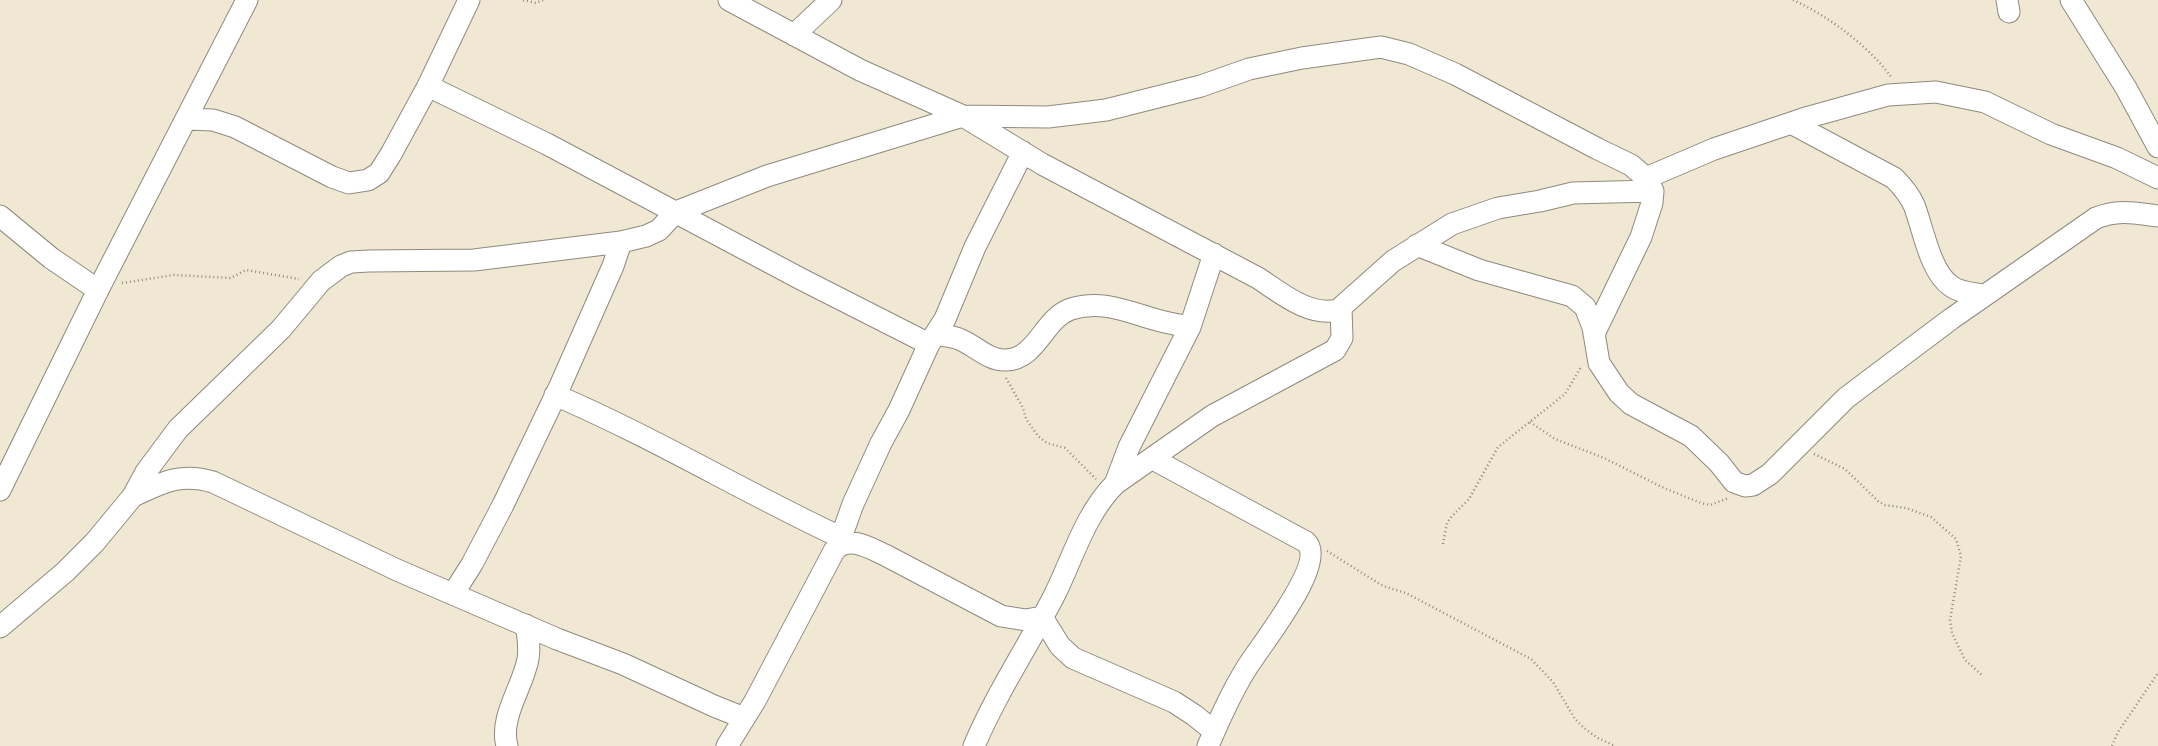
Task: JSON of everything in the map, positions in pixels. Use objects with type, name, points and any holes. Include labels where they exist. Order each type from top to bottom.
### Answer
[{"type":"street","points":[[0,490],[100,286],[247,0]]},
{"type":"street","points":[[186,119],[214,120],[229,124],[332,177],[355,184],[368,180],[379,173],[385,166],[428,86],[469,0]]},
{"type":"street","points":[[729,0],[860,70],[963,116],[1056,171],[1258,278],[1288,298],[1313,310],[1326,313],[1341,308],[1393,261],[1452,224],[1498,208],[1574,193],[1649,185],[1714,149],[1791,123],[1888,95],[1936,92],[1985,102],[2051,134],[2117,158],[2158,178]]},
{"type":"street","points":[[794,35],[831,0]]},
{"type":"street","points":[[2071,0],[2126,88],[2158,147]]},
{"type":"street","points":[[0,627],[65,572],[95,542],[133,496],[150,466],[178,429],[281,329],[321,281],[332,271],[351,262],[474,260],[621,242],[657,231],[676,213],[768,176],[963,116],[1048,117],[1106,110],[1201,86],[1249,70],[1302,58],[1381,47],[1409,54],[1455,74],[1591,146],[1631,165],[1649,185],[1652,203],[1641,237],[1595,339]]},
{"type":"street","points":[[428,86],[547,144],[676,213],[932,339],[959,339],[992,358],[1005,360],[1015,359],[1028,351],[1059,316],[1070,309],[1086,306],[1105,305],[1120,308],[1156,320],[1190,327]]},
{"type":"street","points":[[1791,123],[1894,178],[1906,190],[1913,204],[1927,246],[1943,276],[1951,286],[1962,291],[1984,295]]},
{"type":"street","points":[[727,746],[744,718],[839,541],[856,498],[881,443],[899,410],[932,339],[956,294],[976,247],[1023,152]]},
{"type":"street","points":[[1417,245],[1479,270],[1572,296],[1585,307],[1595,339],[1600,363],[1619,393],[1631,404],[1691,436],[1719,463],[1734,482],[1745,486],[1753,485],[1770,474],[1846,398],[1984,295],[2096,218],[2111,212],[2158,216]]},
{"type":"street","points":[[0,216],[51,258],[100,286]]},
{"type":"street","points":[[453,594],[472,564],[503,505],[610,273],[621,242]]},
{"type":"street","points":[[974,746],[989,711],[1042,617],[1089,520],[1112,488],[1128,447],[1190,327],[1214,254]]},
{"type":"street","points":[[1112,488],[1212,416],[1335,350],[1342,338],[1341,308]]},
{"type":"street","points":[[555,395],[617,422],[790,513],[839,541],[866,546],[1001,616],[1026,620],[1042,617]]},
{"type":"street","points":[[1042,617],[1060,646],[1073,658],[1174,702],[1194,715],[1211,739],[1245,669],[1286,610],[1312,556],[1309,545],[1153,459]]},
{"type":"street","points":[[133,496],[180,477],[196,478],[213,482],[362,554],[526,625],[623,664],[714,706],[744,718]]},
{"type":"street","points":[[508,746],[506,740],[508,718],[528,659],[529,640],[526,625]]},
{"type":"path","points":[[523,0],[536,3],[543,0]]},
{"type":"path","points":[[1793,0],[1830,22],[1866,50],[1884,66],[1903,94]]},
{"type":"path","points":[[100,286],[174,275],[231,278],[246,270],[253,270],[278,277],[321,281]]},
{"type":"path","points":[[1442,544],[1447,523],[1469,499],[1498,447],[1564,394],[1595,339]]},
{"type":"path","points":[[992,358],[1015,392],[1023,408],[1026,419],[1038,436],[1047,443],[1065,448],[1112,488]]},
{"type":"path","points":[[1530,422],[1555,439],[1604,458],[1664,488],[1701,503],[1710,505],[1724,501],[1745,486]]},
{"type":"path","points":[[1797,447],[1844,469],[1878,501],[1885,505],[1906,508],[1931,517],[1956,539],[1961,556],[1950,620],[1952,633],[1965,660],[1984,676]]},
{"type":"path","points":[[1309,545],[1322,548],[1384,586],[1406,593],[1531,659],[1553,682],[1575,719],[1596,737],[1615,746]]},
{"type":"path","points":[[2112,746],[2118,732],[2158,673]]}]
